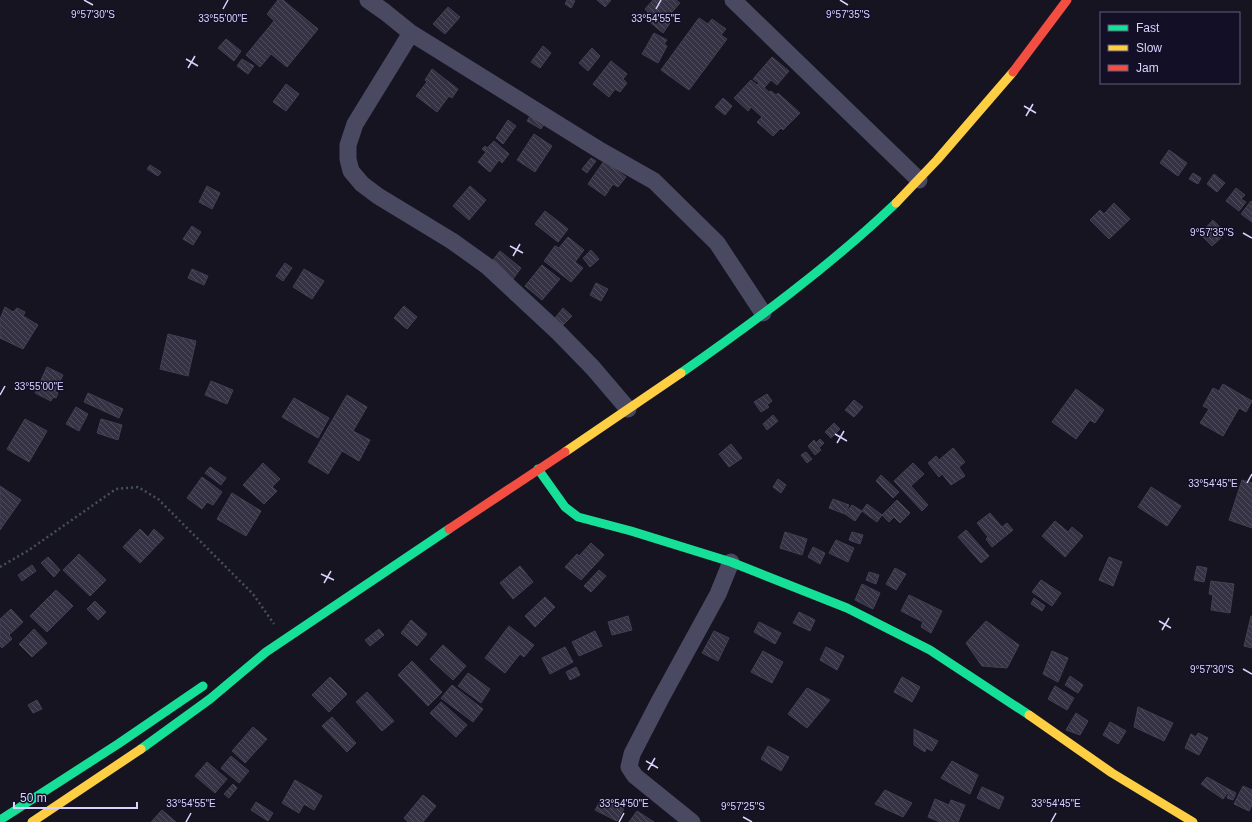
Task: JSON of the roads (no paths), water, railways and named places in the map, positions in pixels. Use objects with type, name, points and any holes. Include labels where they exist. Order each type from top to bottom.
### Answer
[{"type":"main road","points":[[34,821],[130,757],[201,706],[242,674],[266,652],[628,409],[763,313],[818,271],[892,208],[919,180],[1000,89],[1050,25],[1067,0]]},
{"type":"main road","points":[[538,469],[565,507],[578,517],[631,531],[731,562],[847,608],[930,650],[1017,707],[1112,773],[1193,822]]},
{"type":"main road","points":[[240,663],[266,652]]},
{"type":"main road","points":[[1,817],[118,744],[210,682]]},
{"type":"street","points":[[368,0],[411,33],[601,151],[654,181],[717,243],[763,313]]},
{"type":"street","points":[[733,0],[919,180]]},
{"type":"street","points":[[411,33],[355,124],[348,145],[348,159],[351,171],[362,184],[378,196],[452,241],[487,266],[559,333],[593,368],[628,409]]},
{"type":"street","points":[[692,822],[635,776],[630,767],[632,754],[718,594],[731,562]]}]
